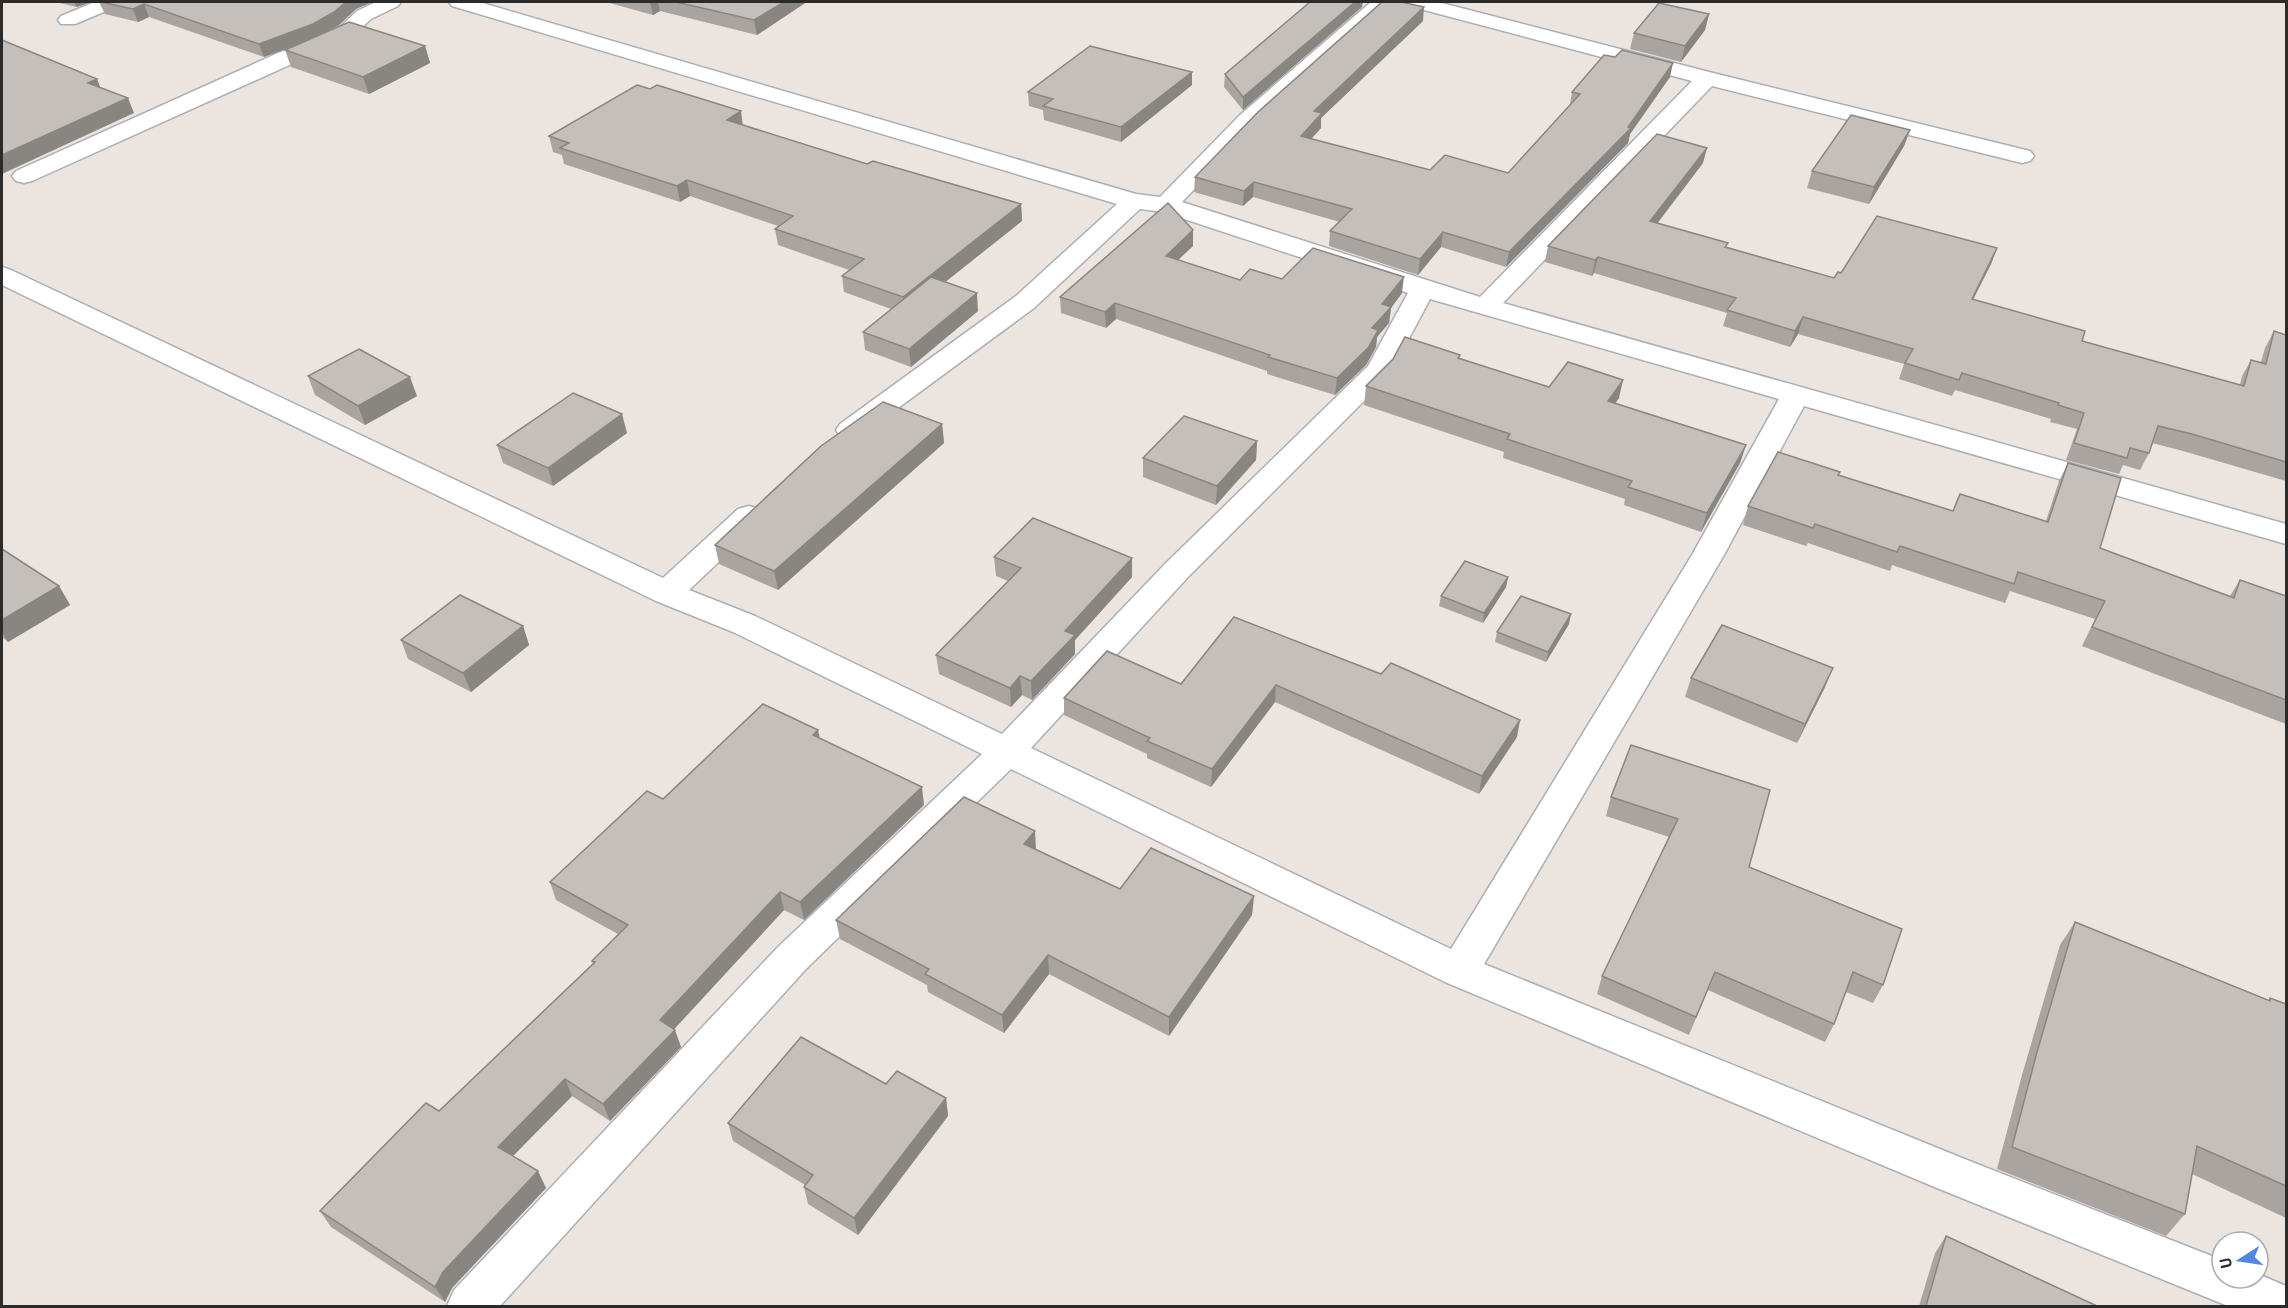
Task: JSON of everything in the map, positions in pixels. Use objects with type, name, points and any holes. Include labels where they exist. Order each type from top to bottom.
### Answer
[{"type":"street","points":[[68,20],[111,2]]},
{"type":"street","points":[[24,176],[286,58],[325,44],[347,31],[364,15],[392,2]]},
{"type":"street","points":[[459,2],[1134,201],[1166,205],[1422,289],[2286,534]]},
{"type":"street","points":[[1166,205],[1248,120],[1382,2]]},
{"type":"street","points":[[1416,2],[1707,78],[2022,156]]},
{"type":"street","points":[[1485,307],[1707,78]]},
{"type":"street","points":[[833,443],[1025,302],[1134,201]]},
{"type":"street","points":[[2,275],[667,593],[744,624],[1458,971],[1952,1174],[2282,1306]]},
{"type":"street","points":[[470,1306],[792,958],[1006,752],[1177,570],[1379,370],[1422,289]]},
{"type":"street","points":[[1458,971],[1708,555],[1795,396]]},
{"type":"street","points":[[667,593],[770,497]]},
{"type":"building","points":[[101,2],[346,2],[313,24],[259,44],[144,4],[133,9]]},
{"type":"building","points":[[676,2],[784,2],[754,20]]},
{"type":"building","points":[[1310,2],[1355,2],[1243,97],[1225,74]]},
{"type":"building","points":[[1382,2],[1401,2],[1424,7],[1314,111],[1322,113],[1301,136],[1430,170],[1445,155],[1508,173],[1580,94],[1572,92],[1604,55],[1615,57],[1622,50],[1673,63],[1628,127],[1631,128],[1509,252],[1443,232],[1420,259],[1330,231],[1352,209],[1254,182],[1244,191],[1195,177],[1258,112]]},
{"type":"building","points":[[1659,3],[1709,14],[1685,46],[1634,33]]},
{"type":"building","points":[[349,22],[425,46],[363,77],[285,50]]},
{"type":"building","points":[[2,40],[97,79],[88,83],[128,98],[2,155]]},
{"type":"building","points":[[1090,46],[1192,72],[1121,127],[1043,106],[1053,99],[1028,92]]},
{"type":"building","points":[[637,85],[650,89],[657,85],[741,111],[727,120],[867,164],[873,161],[1021,204],[903,297],[842,276],[864,259],[775,229],[793,216],[687,180],[677,186],[560,148],[569,143],[549,136]]},
{"type":"building","points":[[1851,115],[1910,130],[1874,187],[1812,171]]},
{"type":"building","points":[[1657,134],[1707,148],[1650,221],[1728,243],[1725,247],[1834,278],[1838,272],[1841,273],[1877,216],[1997,248],[1972,299],[2085,331],[2082,341],[2244,386],[2251,360],[2266,364],[2274,331],[2286,335],[2286,462],[2158,426],[2149,453],[2130,448],[2127,458],[2074,443],[2084,413],[2058,405],[2059,403],[1962,373],[1959,380],[1905,363],[1913,349],[1803,317],[1795,331],[1727,310],[1736,298],[1598,257],[1595,260],[1548,246]]},
{"type":"building","points":[[1168,203],[1193,230],[1166,256],[1240,280],[1250,269],[1282,279],[1313,248],[1404,277],[1382,304],[1391,307],[1372,328],[1378,330],[1368,348],[1337,378],[1268,357],[1270,355],[1115,303],[1105,312],[1060,297]]},
{"type":"building","points":[[931,277],[977,293],[909,349],[863,332]]},
{"type":"building","points":[[1405,337],[1460,355],[1458,358],[1549,387],[1568,362],[1623,380],[1608,401],[1746,445],[1707,513],[1628,487],[1632,481],[1507,439],[1510,434],[1366,386],[1393,359]]},
{"type":"building","points":[[359,349],[410,377],[358,406],[308,376]]},
{"type":"building","points":[[573,393],[622,414],[548,468],[497,445]]},
{"type":"building","points":[[883,402],[942,424],[774,571],[715,545],[821,446]]},
{"type":"building","points":[[1184,416],[1257,441],[1217,486],[1143,458]]},
{"type":"building","points":[[1778,452],[1840,472],[1838,475],[1953,511],[1960,494],[2048,522],[2068,463],[2121,478],[2100,548],[2234,598],[2240,580],[2286,596],[2286,700],[2092,627],[2105,601],[2018,572],[2014,584],[1900,546],[1897,552],[1815,524],[1813,528],[1748,506]]},
{"type":"building","points":[[1033,518],[1132,558],[1065,631],[1075,635],[1031,681],[1020,676],[1010,688],[936,655],[1021,568],[994,557]]},
{"type":"building","points":[[2,549],[59,586],[2,620]]},
{"type":"building","points":[[1465,561],[1508,577],[1484,613],[1441,596]]},
{"type":"building","points":[[460,595],[523,626],[463,673],[401,640]]},
{"type":"building","points":[[1521,596],[1571,614],[1548,652],[1497,632]]},
{"type":"building","points":[[1234,617],[1381,674],[1391,663],[1520,720],[1482,776],[1276,685],[1212,769],[1147,741],[1150,738],[1064,698],[1107,651],[1181,684]]},
{"type":"building","points":[[1722,625],[1833,668],[1805,724],[1691,678]]},
{"type":"building","points":[[763,704],[818,730],[813,735],[922,787],[800,902],[780,892],[660,1020],[675,1030],[603,1104],[565,1079],[498,1147],[538,1171],[443,1272],[435,1287],[320,1211],[426,1103],[439,1111],[595,962],[592,961],[628,925],[550,882],[647,791],[663,799]]},
{"type":"building","points":[[1631,745],[1770,790],[1749,867],[1902,929],[1883,985],[1853,972],[1834,1024],[1715,972],[1696,1017],[1602,976],[1678,819],[1611,797]]},
{"type":"building","points":[[964,797],[1035,831],[1024,844],[1120,889],[1151,848],[1254,896],[1169,1017],[1048,955],[1002,1015],[925,974],[929,969],[836,920]]},
{"type":"building","points":[[2075,922],[2270,1001],[2270,998],[2286,1004],[2286,1186],[2197,1146],[2185,1214],[2012,1147]]},
{"type":"building","points":[[801,1037],[886,1084],[897,1071],[946,1098],[854,1218],[804,1187],[813,1175],[728,1123]]},
{"type":"building","points":[[1946,1236],[2097,1306],[1926,1306]]}]
